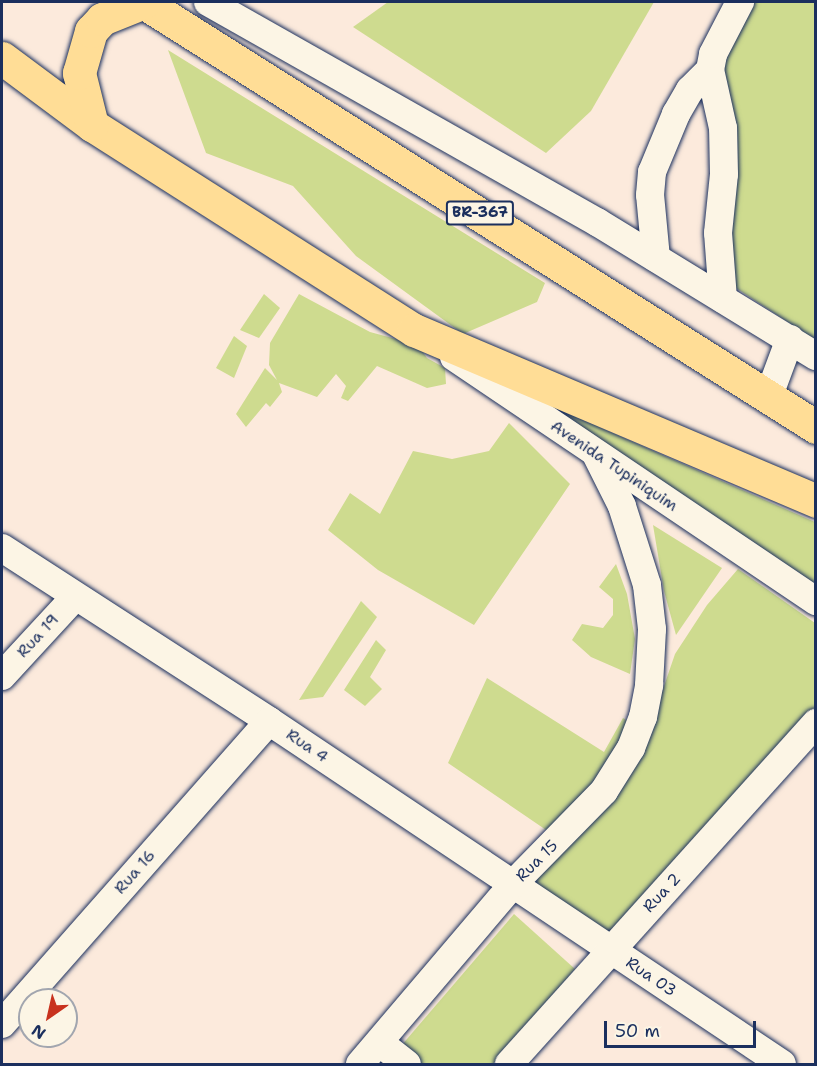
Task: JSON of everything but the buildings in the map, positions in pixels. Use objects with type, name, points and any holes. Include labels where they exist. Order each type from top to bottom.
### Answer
[{"type":"main road","points":[[92,124],[79,73],[91,31],[102,19],[143,2]]},
{"type":"main road","name":"BR-367","points":[[143,2],[816,427]]},
{"type":"main road","points":[[2,58],[92,124],[414,330],[816,501]]},
{"type":"street","points":[[208,2],[656,258],[816,356]]},
{"type":"street","points":[[723,298],[718,233],[724,174],[723,128],[710,70],[713,54],[740,2]]},
{"type":"street","points":[[656,258],[650,204],[652,172],[676,114],[690,90],[710,70]]},
{"type":"street","name":"Avenida Tupiniquim","points":[[414,330],[816,601]]},
{"type":"street","points":[[768,398],[790,339]]},
{"type":"street","name":"Rua 15","points":[[360,1065],[513,884],[604,791],[631,748],[647,699],[652,629],[647,585],[635,541],[596,454]]},
{"type":"street","name":"Rua 4","points":[[2,548],[269,721],[610,950]]},
{"type":"street","name":"Rua 19","points":[[2,676],[75,597]]},
{"type":"street","name":"Rua 16","points":[[2,1024],[269,721]]},
{"type":"street","name":"Rua 2","points":[[508,1065],[816,723]]},
{"type":"street","name":"Rua 03","points":[[610,950],[782,1065]]},
{"type":"street","points":[[380,1043],[407,1065]]},
{"type":"green space","points":[[388,2],[654,2],[591,111],[546,153],[353,27]]},
{"type":"green space","points":[[744,2],[815,2],[815,340],[736,288],[710,70]]},
{"type":"green space","points":[[168,50],[545,283],[537,302],[463,334],[356,256],[293,186],[206,153]]},
{"type":"green space","points":[[264,294],[280,308],[259,338],[240,330]]},
{"type":"green space","points":[[299,294],[370,332],[418,345],[427,358],[445,368],[446,384],[427,388],[377,366],[348,401],[341,398],[346,386],[336,374],[317,397],[279,383],[282,392],[270,407],[266,403],[246,427],[236,414],[265,368],[277,380],[269,365],[270,343]]},
{"type":"green space","points":[[234,336],[247,346],[234,378],[216,368]]},
{"type":"green space","points":[[551,406],[815,522],[815,584]]},
{"type":"green space","points":[[509,423],[570,484],[474,625],[378,570],[328,530],[350,493],[380,514],[413,451],[452,459],[489,451]]},
{"type":"green space","points":[[653,525],[722,568],[676,635],[664,591]]},
{"type":"green space","points":[[616,564],[627,594],[635,639],[630,674],[591,657],[572,640],[582,624],[603,628],[613,615],[613,599],[599,587]]},
{"type":"green space","points":[[738,569],[815,623],[815,718],[606,939],[527,881],[647,736],[675,654],[707,605]]},
{"type":"green space","points":[[361,601],[377,617],[323,697],[299,700]]},
{"type":"green space","points":[[376,640],[386,650],[370,677],[382,689],[365,706],[344,690]]},
{"type":"green space","points":[[487,678],[604,752],[623,718],[631,723],[616,760],[552,834],[448,763]]},
{"type":"green space","points":[[514,914],[575,969],[493,1064],[422,1064],[401,1046]]}]
